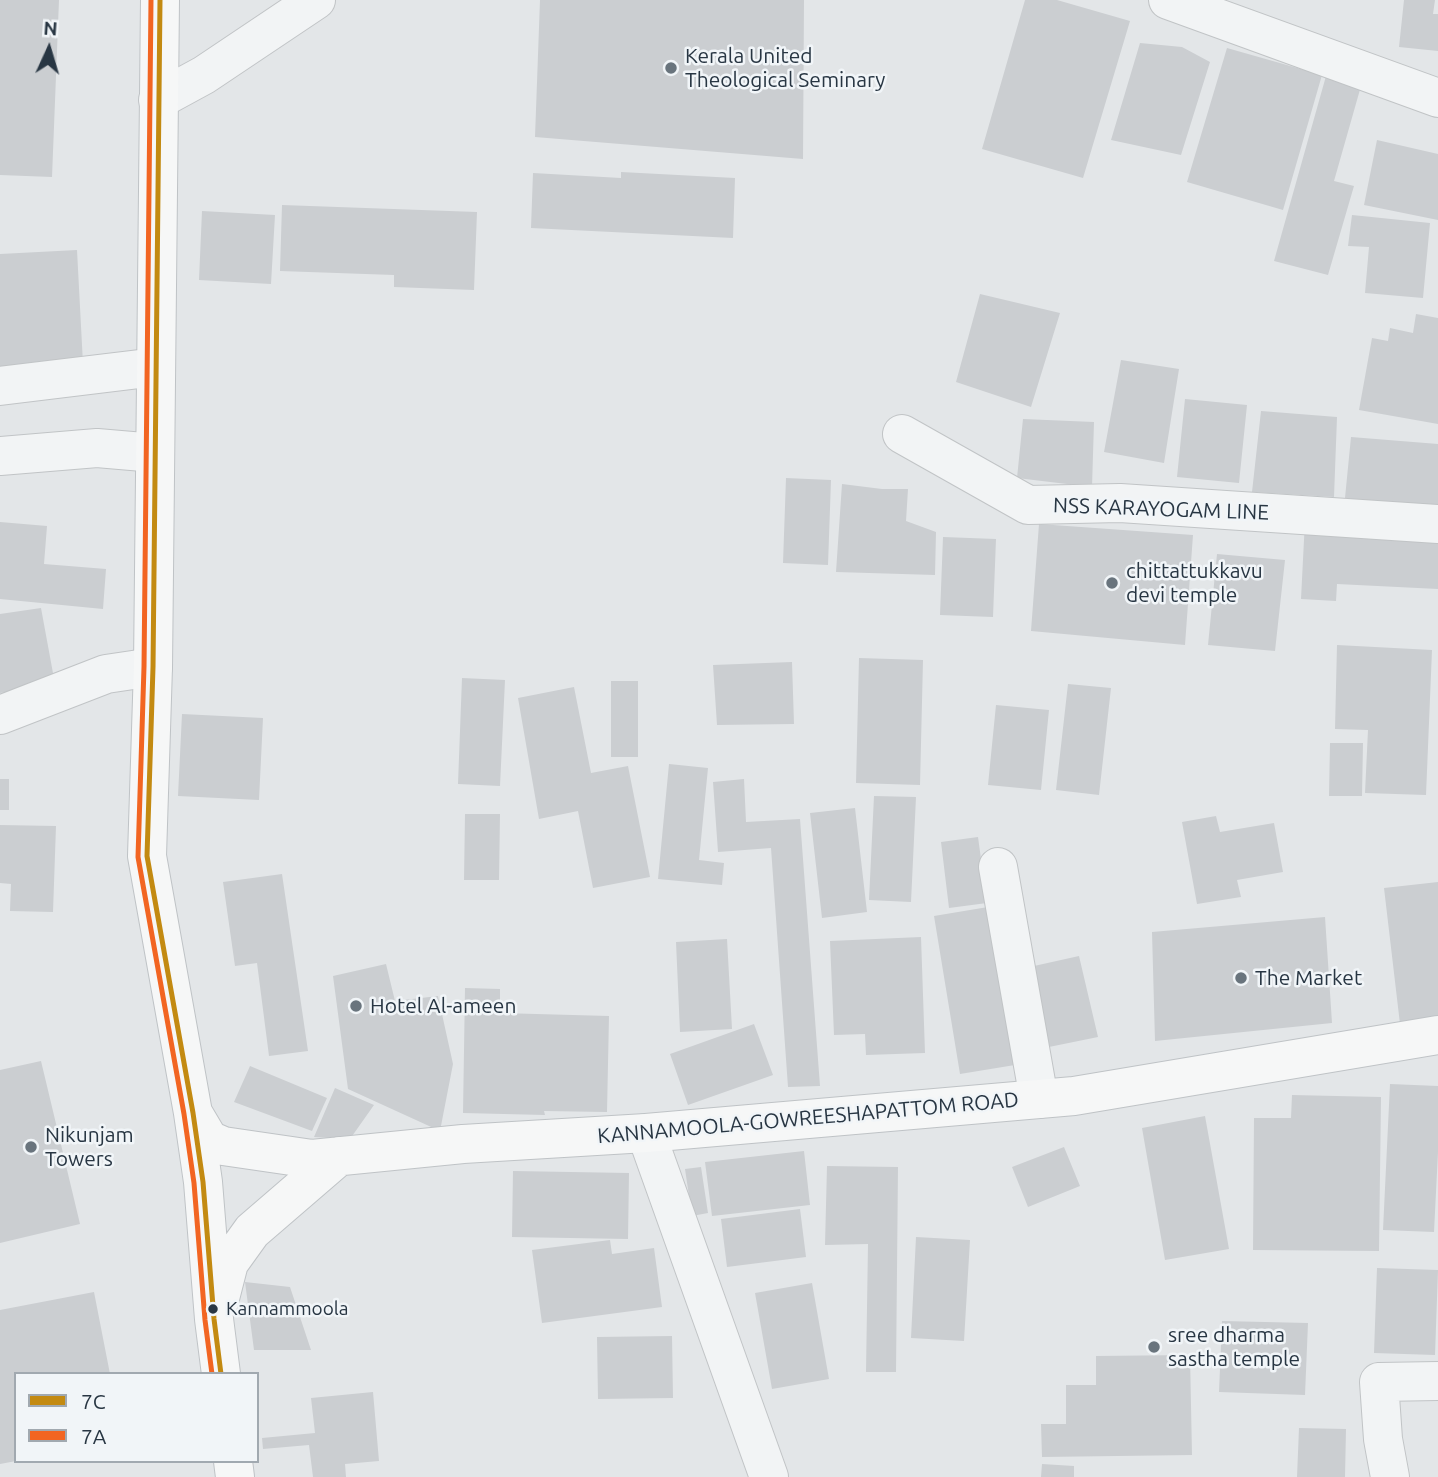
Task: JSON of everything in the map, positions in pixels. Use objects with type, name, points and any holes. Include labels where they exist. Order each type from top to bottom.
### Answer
[{"type":"main road","points":[[160,0],[153,667],[147,856],[193,1112],[221,1372]]},
{"type":"main road","name":"KANNAMOOLA-GOWREESHAPATTOM ROAD","points":[[193,1112],[209,1140],[223,1146],[312,1159],[463,1144],[646,1133],[1039,1099],[1438,1035]]},
{"type":"main road","points":[[214,1319],[229,1263],[253,1231],[339,1156]]},
{"type":"street","points":[[158,100],[204,75],[316,0]]},
{"type":"street","points":[[1168,0],[1438,98]]},
{"type":"street","points":[[0,386],[156,367]]},
{"type":"street","name":"NSS KARAYOGAM LINE","points":[[902,434],[1028,505],[1120,503],[1438,524]]},
{"type":"street","points":[[0,456],[97,448],[155,453]]},
{"type":"street","points":[[0,715],[106,674],[153,667]]},
{"type":"street","points":[[998,867],[1039,1099]]},
{"type":"street","points":[[646,1133],[769,1477]]},
{"type":"street","points":[[1390,1477],[1383,1439],[1379,1382],[1438,1381]]},
{"type":"building","points":[[0,0],[59,0],[52,177],[0,175]]},
{"type":"building","name":"Kerala United Theological Seminary","points":[[540,0],[804,0],[803,159],[535,137]]},
{"type":"building","points":[[1025,0],[1057,0],[1130,21],[1083,178],[982,149]]},
{"type":"building","points":[[1404,0],[1435,0],[1433,14],[1438,14],[1438,51],[1399,47]]},
{"type":"building","points":[[1140,43],[1182,47],[1210,62],[1181,155],[1111,140]]},
{"type":"building","points":[[1227,48],[1322,75],[1283,210],[1187,182]]},
{"type":"building","points":[[1326,76],[1361,86],[1334,181],[1354,186],[1328,275],[1274,261]]},
{"type":"building","points":[[1377,140],[1438,154],[1438,220],[1364,205]]},
{"type":"building","points":[[621,172],[735,178],[733,238],[531,228],[533,173],[621,178]]},
{"type":"building","points":[[282,205],[477,212],[474,290],[394,287],[394,275],[280,271]]},
{"type":"building","points":[[202,211],[275,215],[271,284],[199,280]]},
{"type":"building","points":[[1352,215],[1430,223],[1423,298],[1365,293],[1369,247],[1348,246]]},
{"type":"building","points":[[77,250],[83,364],[0,369],[0,254]]},
{"type":"building","points":[[980,294],[1060,313],[1031,407],[956,382]]},
{"type":"building","points":[[1416,314],[1438,318],[1438,424],[1359,410],[1372,338],[1388,341],[1390,328],[1413,333]]},
{"type":"building","points":[[1121,360],[1179,369],[1164,463],[1104,452]]},
{"type":"building","points":[[1185,399],[1247,405],[1239,483],[1177,477]]},
{"type":"building","points":[[1261,411],[1337,417],[1334,497],[1252,492]]},
{"type":"building","points":[[1023,419],[1094,422],[1092,487],[1017,478]]},
{"type":"building","points":[[1351,437],[1438,444],[1438,517],[1344,508]]},
{"type":"building","points":[[786,478],[831,480],[828,565],[783,563]]},
{"type":"building","points":[[842,484],[908,489],[906,521],[936,532],[935,575],[836,572]]},
{"type":"building","points":[[1305,520],[1438,527],[1438,589],[1337,584],[1336,601],[1301,599]]},
{"type":"building","points":[[0,522],[47,526],[44,564],[106,569],[103,609],[0,599]]},
{"type":"building","name":"chittattukkavu devi temple","points":[[1039,524],[1193,535],[1185,645],[1031,631]]},
{"type":"building","points":[[943,537],[996,539],[993,617],[940,615]]},
{"type":"building","points":[[1217,554],[1285,560],[1275,651],[1208,645]]},
{"type":"building","points":[[41,608],[55,684],[0,693],[0,614]]},
{"type":"building","points":[[1337,645],[1432,650],[1426,795],[1365,793],[1368,730],[1335,729]]},
{"type":"building","points":[[859,658],[923,660],[920,785],[856,783]]},
{"type":"building","points":[[792,662],[794,724],[717,725],[713,665]]},
{"type":"building","points":[[462,678],[505,680],[500,786],[458,784]]},
{"type":"building","points":[[611,681],[638,681],[638,757],[611,757]]},
{"type":"building","points":[[1068,684],[1111,688],[1099,795],[1056,790]]},
{"type":"building","points":[[574,687],[591,773],[628,766],[650,877],[593,888],[578,811],[539,819],[518,698]]},
{"type":"building","points":[[996,705],[1049,710],[1041,790],[988,785]]},
{"type":"building","points":[[182,714],[263,718],[259,800],[178,796]]},
{"type":"building","points":[[1330,743],[1363,743],[1362,796],[1329,796]]},
{"type":"building","points":[[669,764],[708,768],[699,860],[724,863],[722,885],[658,879]]},
{"type":"building","points":[[0,779],[9,779],[9,810],[0,810]]},
{"type":"building","points":[[744,779],[746,822],[800,819],[820,1086],[788,1087],[771,848],[718,852],[713,782]]},
{"type":"building","points":[[874,796],[916,797],[911,902],[869,900]]},
{"type":"building","points":[[855,808],[867,912],[822,918],[810,813]]},
{"type":"building","points":[[465,814],[500,814],[499,880],[464,880]]},
{"type":"building","points":[[1216,816],[1220,832],[1274,823],[1283,872],[1237,880],[1241,897],[1197,904],[1182,822]]},
{"type":"building","points":[[0,825],[56,826],[53,912],[10,911],[11,884],[0,883]]},
{"type":"building","points":[[978,837],[987,903],[949,908],[941,842]]},
{"type":"building","points":[[282,874],[308,1051],[269,1056],[257,963],[235,966],[223,882]]},
{"type":"building","points":[[1438,882],[1438,1020],[1400,1024],[1384,888]]},
{"type":"building","points":[[994,906],[1021,1064],[960,1074],[934,916]]},
{"type":"building","name":"The Market","points":[[1325,917],[1332,1023],[1155,1041],[1152,932]]},
{"type":"building","points":[[921,937],[925,1053],[866,1055],[865,1034],[834,1035],[830,941]]},
{"type":"building","points":[[727,939],[732,1029],[680,1032],[676,942]]},
{"type":"building","points":[[1079,956],[1098,1037],[1044,1048],[1025,968]]},
{"type":"building","points":[[386,964],[395,1001],[438,996],[453,1064],[440,1131],[348,1089],[333,976]]},
{"type":"building","points":[[465,988],[500,989],[500,1013],[609,1016],[607,1112],[544,1111],[545,1115],[463,1113]]},
{"type":"building","points":[[754,1024],[773,1075],[688,1105],[670,1054]]},
{"type":"building","name":"Nikunjam Towers","points":[[41,1061],[80,1224],[0,1243],[0,1070]]},
{"type":"building","points":[[250,1066],[327,1098],[312,1131],[234,1102]]},
{"type":"building","points":[[1390,1084],[1438,1086],[1434,1232],[1383,1230]]},
{"type":"building","points":[[335,1088],[374,1105],[350,1139],[314,1137]]},
{"type":"building","points":[[1292,1095],[1381,1097],[1379,1251],[1253,1250],[1254,1118],[1291,1118]]},
{"type":"building","points":[[1205,1116],[1229,1249],[1165,1260],[1142,1128]]},
{"type":"building","points":[[1064,1147],[1080,1186],[1028,1207],[1012,1167]]},
{"type":"building","points":[[804,1151],[810,1205],[712,1216],[705,1162]]},
{"type":"building","points":[[827,1166],[898,1167],[896,1372],[866,1372],[868,1244],[825,1245]]},
{"type":"building","points":[[701,1167],[708,1213],[692,1216],[685,1169]]},
{"type":"building","points":[[513,1171],[629,1173],[628,1239],[512,1237]]},
{"type":"building","points":[[800,1209],[806,1257],[727,1267],[721,1219]]},
{"type":"building","points":[[916,1237],[970,1240],[964,1341],[911,1338]]},
{"type":"building","points":[[610,1240],[612,1254],[654,1248],[662,1307],[542,1323],[532,1250]]},
{"type":"building","points":[[1377,1268],[1438,1270],[1435,1355],[1374,1353]]},
{"type":"building","points":[[245,1282],[290,1287],[311,1350],[254,1350]]},
{"type":"building","points":[[812,1283],[829,1379],[772,1389],[755,1293]]},
{"type":"building","points":[[94,1292],[110,1372],[14,1372],[14,1461],[0,1464],[0,1310]]},
{"type":"building","points":[[1222,1321],[1308,1323],[1305,1395],[1219,1392]]},
{"type":"building","points":[[672,1336],[673,1398],[598,1399],[597,1337]]},
{"type":"building","points":[[1190,1355],[1192,1455],[1042,1457],[1041,1424],[1066,1424],[1066,1385],[1096,1385],[1096,1356]]},
{"type":"building","points":[[373,1392],[379,1461],[345,1464],[346,1477],[313,1477],[309,1445],[263,1449],[262,1438],[315,1433],[311,1398]]},
{"type":"building","points":[[1299,1428],[1346,1429],[1345,1477],[1297,1477]]},
{"type":"building","points":[[1042,1464],[1074,1466],[1074,1477],[1041,1477]]},
{"type":"transit line","name":"7A","points":[[151,0],[144,667],[138,857],[194,1183],[212,1372]]},
{"type":"transit line","name":"7C","points":[[160,0],[153,667],[147,856],[203,1182],[221,1372]]},
{"type":"place","name":"Kerala United Theological Seminary","points":[[671,68]]},
{"type":"place","name":"chittattukkavu devi temple","points":[[1112,583]]},
{"type":"place","name":"The Market","points":[[1241,978]]},
{"type":"place","name":"Hotel Al-ameen","points":[[356,1006]]},
{"type":"place","name":"Nikunjam Towers","points":[[31,1147]]},
{"type":"place","name":"Kannammoola","points":[[213,1309]]},
{"type":"place","name":"sree dharma sastha temple","points":[[1154,1347]]}]
